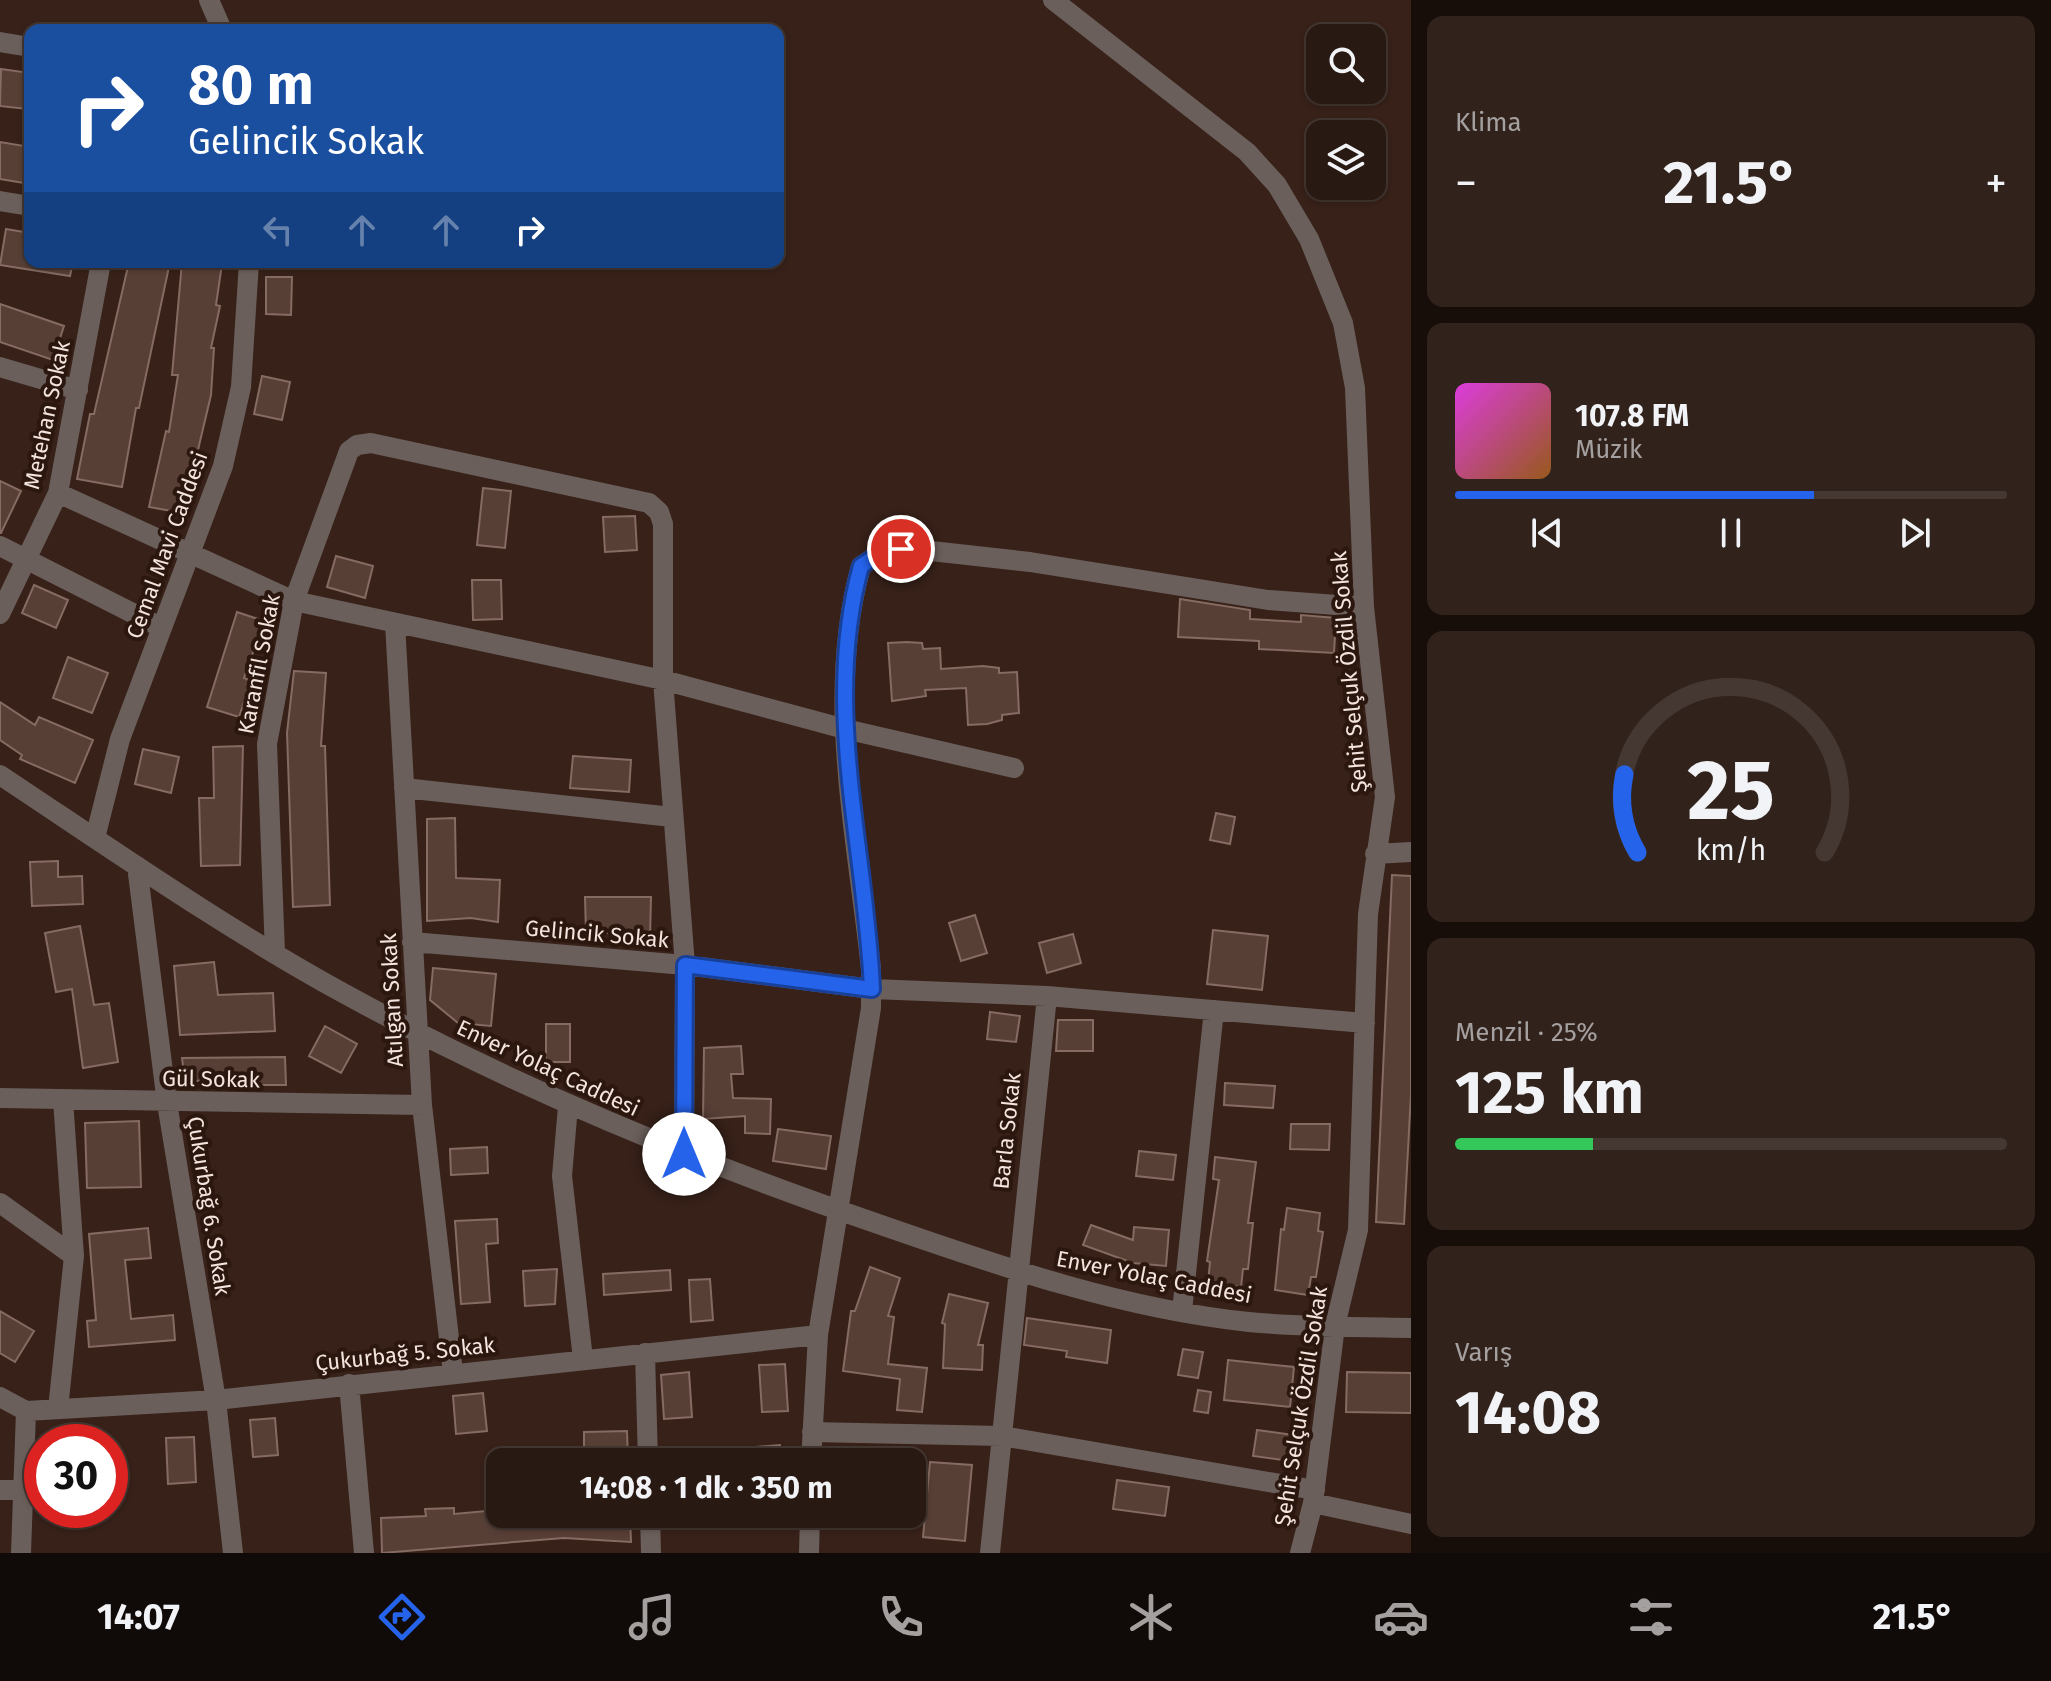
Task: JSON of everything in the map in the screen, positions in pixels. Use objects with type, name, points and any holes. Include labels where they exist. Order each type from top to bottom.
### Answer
[{"type":"street","points":[[209,0],[219,24]]},
{"type":"street","name":"Şehit Selçuk Özdil Sokak","points":[[1053,0],[1247,152],[1277,185],[1300,220],[1343,323],[1350,355],[1359,426],[1364,607],[1385,797],[1375,854],[1358,1230],[1335,1326],[1314,1496],[1300,1553]]},
{"type":"street","points":[[0,42],[24,46]]},
{"type":"street","points":[[0,201],[24,205]]},
{"type":"street","name":"Metehan Sokak","points":[[0,614],[58,493],[100,268]]},
{"type":"street","name":"Cemal Mavi Caddesi","points":[[95,838],[120,739],[223,466],[233,427],[246,347],[249,268]]},
{"type":"street","points":[[0,367],[78,390]]},
{"type":"street","name":"Karanfil Sokak","points":[[275,953],[267,744],[294,601],[346,456],[357,445],[371,443],[643,500],[655,507],[663,524],[663,680]]},
{"type":"street","points":[[58,493],[294,601],[663,680],[845,729],[1014,768]]},
{"type":"street","points":[[0,546],[162,628]]},
{"type":"street","points":[[811,1448],[818,1335],[869,1026],[872,989],[845,729],[844,661],[852,596],[861,566],[890,551],[913,549],[1016,560],[1268,600],[1364,607]]},
{"type":"street","name":"Atılgan Sokak","points":[[395,623],[422,1105],[453,1373]]},
{"type":"street","points":[[663,680],[685,965],[684,1154]]},
{"type":"street","name":"Enver Yolaç Caddesi","points":[[0,775],[275,953],[417,1032],[568,1106],[684,1154],[1016,1271],[1182,1311],[1248,1322],[1411,1328]]},
{"type":"street","points":[[404,788],[672,817]]},
{"type":"street","points":[[1375,854],[1411,852]]},
{"type":"street","name":"Çukurbağ 6. Sokak","points":[[137,866],[167,1103],[216,1400],[233,1553]]},
{"type":"street","name":"Gelincik Sokak","points":[[412,942],[685,965],[872,989],[1047,996],[1365,1023]]},
{"type":"street","name":"Barla Sokak","points":[[990,1553],[1016,1271],[1047,996]]},
{"type":"street","points":[[1182,1311],[1214,1010]]},
{"type":"street","name":"Gül Sokak","points":[[0,1098],[422,1105]]},
{"type":"street","points":[[58,1409],[74,1256],[63,1100]]},
{"type":"street","points":[[568,1106],[562,1176],[583,1359]]},
{"type":"street","points":[[0,1203],[74,1256]]},
{"type":"street","name":"Çukurbağ 5. Sokak","points":[[26,1411],[216,1400],[818,1335]]},
{"type":"street","points":[[645,1353],[648,1448]]},
{"type":"street","points":[[349,1384],[364,1553]]},
{"type":"street","points":[[0,1397],[26,1411],[21,1553]]},
{"type":"street","points":[[812,1432],[1002,1436],[1314,1496],[1411,1524]]},
{"type":"street","points":[[0,1490],[23,1490]]},
{"type":"street","points":[[650,1528],[651,1553]]},
{"type":"street","points":[[809,1553],[810,1528]]},
{"type":"building","points":[[1,69],[24,72],[24,109],[0,106]]},
{"type":"building","points":[[0,142],[24,146],[24,183],[0,179]]},
{"type":"building","points":[[6,229],[24,232],[24,268],[72,268],[70,276],[0,265]]},
{"type":"building","points":[[128,268],[169,268],[139,408],[136,408],[122,487],[77,479],[90,414],[94,414]]},
{"type":"building","points":[[181,268],[221,268],[216,305],[220,306],[211,348],[214,348],[211,395],[183,513],[149,507],[166,431],[169,432],[178,375],[172,375]]},
{"type":"building","points":[[266,277],[292,277],[291,315],[266,314]]},
{"type":"building","points":[[0,304],[64,326],[53,360],[0,342]]},
{"type":"building","points":[[262,376],[290,382],[282,420],[254,414]]},
{"type":"building","points":[[0,481],[21,491],[1,533],[0,533]]},
{"type":"building","points":[[483,488],[511,491],[505,548],[477,545]]},
{"type":"building","points":[[635,516],[637,550],[605,552],[603,517]]},
{"type":"building","points":[[336,556],[373,566],[365,598],[327,587]]},
{"type":"building","points":[[472,580],[501,580],[502,619],[473,620]]},
{"type":"building","points":[[34,585],[68,600],[56,628],[22,613]]},
{"type":"building","points":[[1180,599],[1250,610],[1250,619],[1301,622],[1301,615],[1336,618],[1334,653],[1259,649],[1259,641],[1178,637]]},
{"type":"building","points":[[237,612],[264,621],[244,678],[251,681],[239,717],[207,707]]},
{"type":"building","points":[[888,643],[922,643],[923,649],[940,648],[941,669],[983,666],[999,668],[999,673],[1017,672],[1019,713],[1002,715],[1002,720],[987,724],[968,725],[966,688],[925,690],[926,696],[892,701]]},
{"type":"building","points":[[68,657],[108,673],[92,713],[53,698]]},
{"type":"building","points":[[294,671],[326,673],[321,746],[325,746],[330,905],[293,907],[287,733]]},
{"type":"building","points":[[0,702],[35,725],[39,717],[93,740],[75,783],[20,759],[22,755],[0,740]]},
{"type":"building","points":[[243,746],[240,865],[201,866],[199,798],[214,798],[213,747]]},
{"type":"building","points":[[143,749],[179,757],[171,793],[135,784]]},
{"type":"building","points":[[573,756],[631,760],[629,792],[570,788]]},
{"type":"building","points":[[1216,813],[1235,817],[1230,844],[1210,840]]},
{"type":"building","points":[[455,818],[456,878],[500,880],[498,922],[471,918],[427,921],[427,819]]},
{"type":"building","points":[[58,861],[58,877],[82,876],[83,904],[32,906],[30,862]]},
{"type":"building","points":[[1392,875],[1411,876],[1411,1094],[1404,1224],[1376,1222]]},
{"type":"building","points":[[585,897],[651,897],[650,939],[623,939],[623,933],[586,933]]},
{"type":"building","points":[[975,915],[987,953],[961,961],[949,923]]},
{"type":"building","points":[[80,926],[94,1005],[109,1003],[118,1062],[83,1068],[72,989],[56,992],[45,933]]},
{"type":"building","points":[[1213,930],[1268,936],[1262,990],[1207,984]]},
{"type":"building","points":[[1073,934],[1081,963],[1047,973],[1039,943]]},
{"type":"building","points":[[214,962],[218,995],[273,993],[275,1031],[180,1035],[174,966]]},
{"type":"building","points":[[433,968],[496,974],[491,1026],[458,1023],[430,1000]]},
{"type":"building","points":[[990,1012],[1020,1016],[1016,1042],[987,1039]]},
{"type":"building","points":[[1058,1020],[1093,1020],[1093,1051],[1056,1051]]},
{"type":"building","points":[[546,1024],[570,1024],[570,1062],[546,1062]]},
{"type":"building","points":[[325,1026],[357,1044],[341,1073],[309,1056]]},
{"type":"building","points":[[741,1046],[743,1074],[731,1074],[733,1098],[771,1099],[770,1134],[745,1133],[745,1116],[703,1119],[704,1048]]},
{"type":"building","points":[[285,1057],[286,1085],[245,1085],[245,1077],[185,1082],[182,1058]]},
{"type":"building","points":[[1225,1083],[1275,1086],[1273,1108],[1224,1105]]},
{"type":"building","points":[[139,1121],[141,1187],[87,1188],[85,1123]]},
{"type":"building","points":[[1291,1124],[1330,1124],[1329,1150],[1290,1149]]},
{"type":"building","points":[[778,1129],[831,1136],[826,1169],[773,1161]]},
{"type":"building","points":[[487,1147],[488,1173],[451,1175],[450,1149]]},
{"type":"building","points":[[1139,1151],[1176,1155],[1173,1180],[1136,1176]]},
{"type":"building","points":[[1215,1157],[1256,1162],[1248,1223],[1253,1223],[1248,1269],[1243,1269],[1241,1287],[1208,1283],[1210,1262],[1207,1261],[1219,1180],[1213,1179]]},
{"type":"building","points":[[1287,1208],[1320,1213],[1318,1231],[1323,1232],[1316,1277],[1311,1277],[1308,1295],[1275,1290],[1281,1229],[1284,1230]]},
{"type":"building","points":[[497,1219],[498,1243],[486,1244],[490,1302],[461,1304],[455,1221]]},
{"type":"building","points":[[1091,1225],[1133,1240],[1134,1227],[1169,1230],[1166,1266],[1133,1263],[1083,1245]]},
{"type":"building","points":[[148,1228],[151,1258],[125,1260],[131,1319],[173,1315],[175,1340],[89,1347],[87,1321],[96,1320],[89,1234]]},
{"type":"building","points":[[870,1267],[900,1278],[888,1316],[894,1317],[888,1364],[927,1368],[922,1412],[897,1410],[900,1379],[843,1371],[851,1311],[855,1311]]},
{"type":"building","points":[[557,1269],[555,1304],[525,1306],[523,1271]]},
{"type":"building","points":[[670,1270],[671,1290],[604,1295],[603,1274]]},
{"type":"building","points":[[710,1279],[713,1320],[691,1322],[689,1280]]},
{"type":"building","points":[[949,1294],[988,1303],[978,1345],[983,1345],[982,1370],[943,1368],[945,1324],[942,1323]]},
{"type":"building","points":[[0,1311],[34,1331],[15,1362],[0,1353]]},
{"type":"building","points":[[1027,1318],[1111,1330],[1107,1363],[1066,1357],[1067,1351],[1024,1345]]},
{"type":"building","points":[[1183,1349],[1203,1352],[1198,1378],[1178,1375]]},
{"type":"building","points":[[1228,1360],[1294,1367],[1290,1407],[1224,1400]]},
{"type":"building","points":[[785,1364],[788,1411],[762,1412],[759,1365]]},
{"type":"building","points":[[689,1372],[692,1417],[664,1419],[661,1375]]},
{"type":"building","points":[[1347,1372],[1411,1373],[1411,1413],[1346,1412]]},
{"type":"building","points":[[1198,1390],[1211,1392],[1208,1413],[1194,1411]]},
{"type":"building","points":[[483,1393],[487,1431],[456,1434],[453,1396]]},
{"type":"building","points":[[275,1418],[278,1455],[253,1457],[250,1420]]},
{"type":"building","points":[[1257,1430],[1294,1435],[1290,1461],[1253,1456]]},
{"type":"building","points":[[627,1431],[628,1448],[584,1448],[584,1432]]},
{"type":"building","points":[[194,1437],[196,1482],[168,1484],[166,1438]]},
{"type":"building","points":[[780,1445],[780,1448],[745,1448]]},
{"type":"building","points":[[930,1462],[972,1465],[965,1541],[923,1537]]},
{"type":"building","points":[[1117,1480],[1169,1487],[1165,1516],[1113,1509]]},
{"type":"building","points":[[454,1508],[454,1514],[486,1511],[486,1528],[630,1528],[631,1542],[564,1538],[382,1553],[381,1518],[426,1516],[425,1509]]},
{"type":"route","points":[[684,1154],[685,965],[872,989],[845,729],[844,661],[852,596],[861,566],[879,554],[901,549]]}]
